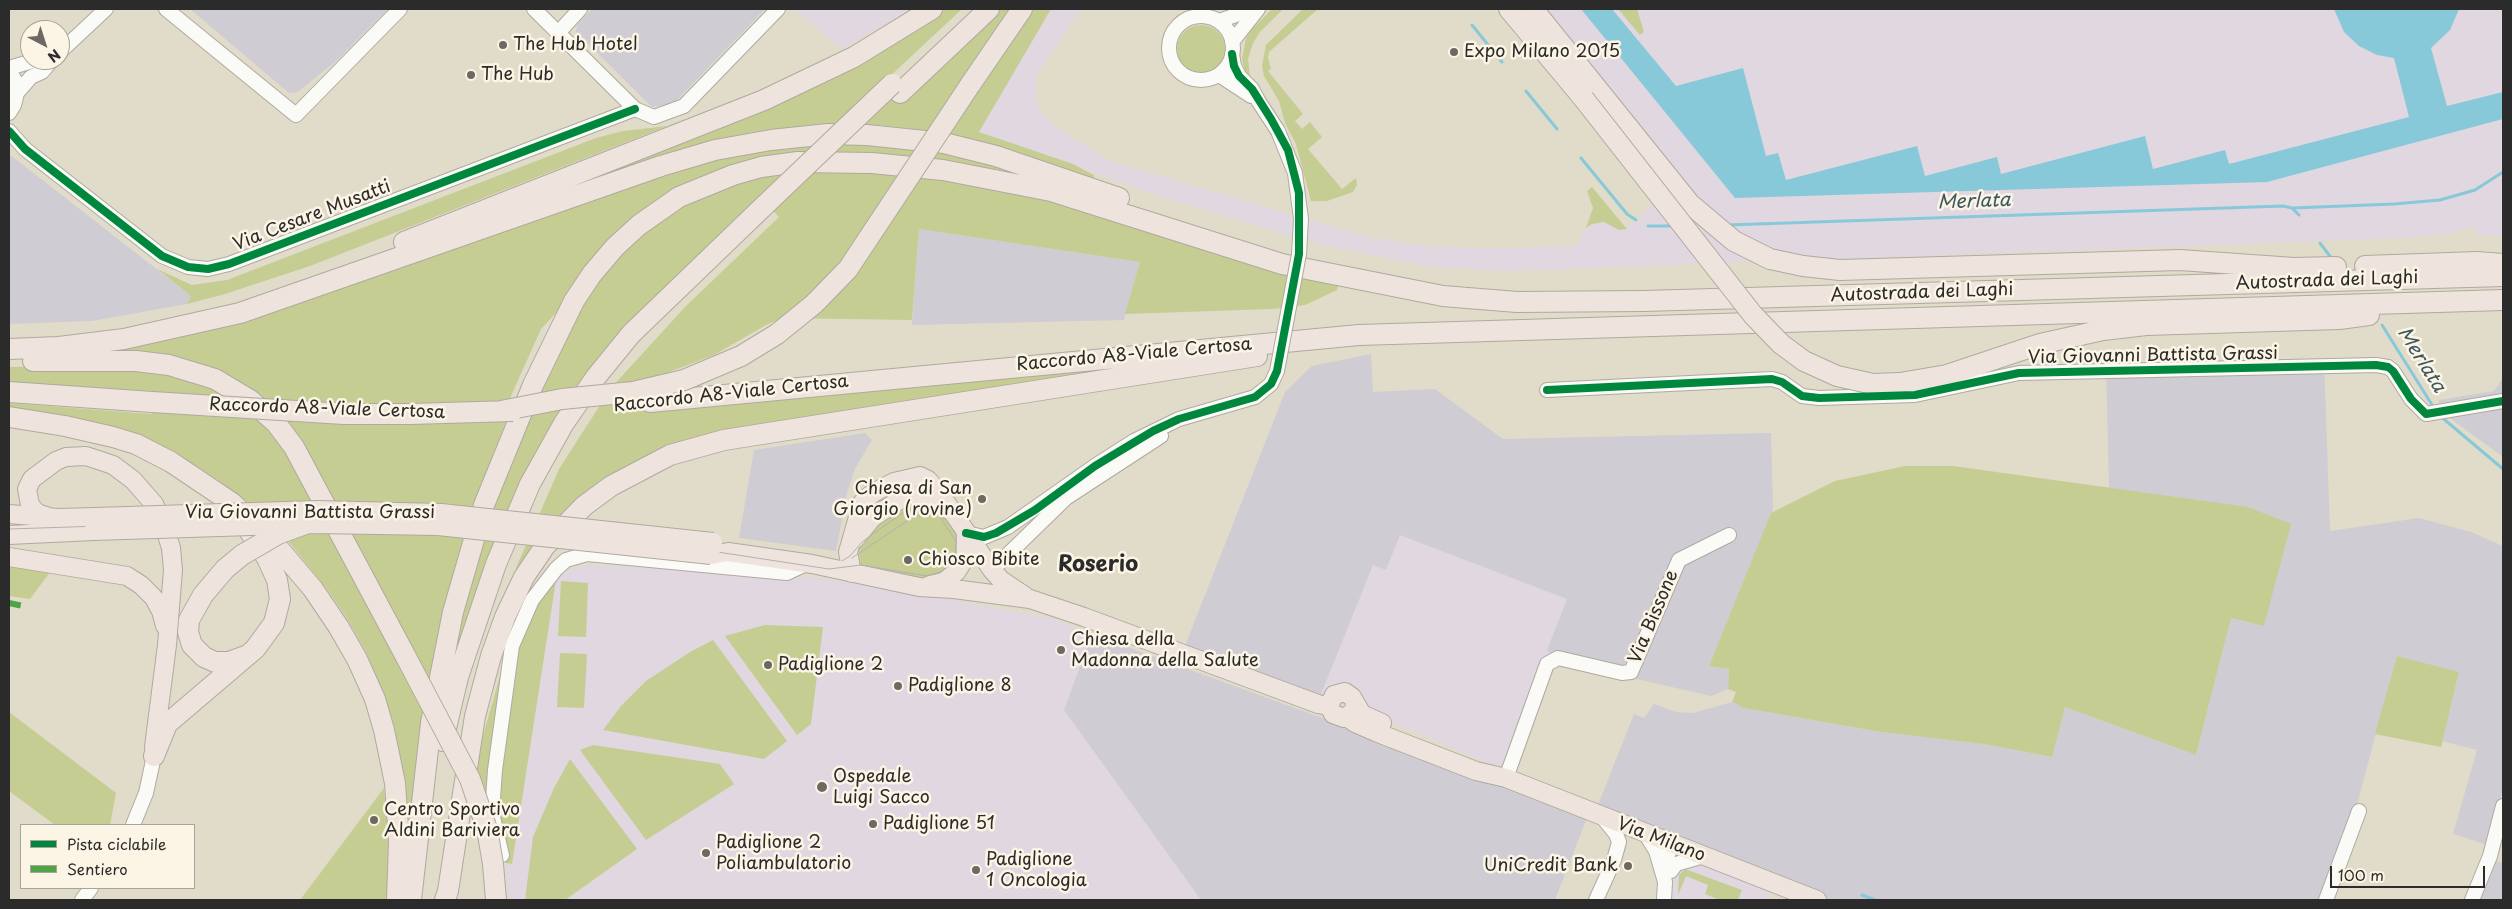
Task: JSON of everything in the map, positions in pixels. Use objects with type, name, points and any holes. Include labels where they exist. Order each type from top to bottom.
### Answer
[{"type":"highway","points":[[9,339],[81,334],[141,326],[236,303],[302,282],[764,100],[854,56],[932,9]]},
{"type":"highway","points":[[423,900],[439,758],[458,676],[496,564],[534,478],[580,399],[631,334],[770,208],[896,88],[971,9]]},
{"type":"highway","points":[[896,88],[989,9]]},
{"type":"highway","points":[[501,411],[562,400],[633,392],[684,380],[740,356],[777,334],[814,304],[848,268],[1022,9]]},
{"type":"highway","points":[[1510,9],[1710,223],[1757,253],[1787,264],[1840,270],[2180,260],[2294,268],[2477,262],[2503,264]]},
{"type":"highway","points":[[1533,9],[1590,93],[1753,315],[1781,344],[1804,361],[1837,376],[1873,384],[1946,375],[2040,344],[2104,330],[2170,324],[2338,319],[2480,300]]},
{"type":"highway","points":[[9,349],[92,344],[198,324],[283,299],[687,157],[745,144],[828,134],[924,140],[996,156],[1145,208],[1285,253],[1343,275]]},
{"type":"highway","points":[[411,900],[428,746],[442,663],[464,572],[498,469],[552,344],[578,294],[615,247],[665,206],[703,186],[761,167],[798,162],[902,165],[980,176],[1051,191],[1282,264],[1343,275]]},
{"type":"highway","points":[[439,900],[437,890],[448,797],[470,686],[497,598],[518,543],[551,470],[594,401],[641,342],[770,208]]},
{"type":"highway","name":"Autostrada dei Laghi","points":[[1343,275],[1443,296],[1517,302],[1654,301],[2503,276]]},
{"type":"highway","name":"Autostrada dei Laghi","points":[[1452,332],[2503,300]]},
{"type":"highway","points":[[445,900],[448,891],[475,716],[491,656],[514,594],[535,560],[556,534],[584,506],[628,475],[670,456],[724,440],[1249,358],[1300,351],[1386,344],[1452,332]]},
{"type":"highway","name":"Raccordo A8-Viale Certosa","points":[[9,392],[310,413],[410,414],[598,407],[1308,339],[1452,332]]},
{"type":"highway","points":[[9,360],[136,362],[169,365],[215,379],[250,400],[276,423],[294,447],[470,779],[498,859],[496,900]]},
{"type":"highway","points":[[9,417],[87,430],[136,444],[171,462],[223,495],[254,523],[300,574],[338,626],[366,678],[384,730],[393,772],[399,841],[397,900]]},
{"type":"highway","points":[[154,756],[167,724],[255,649],[271,630],[277,616],[280,599],[277,580],[257,543],[214,491]]},
{"type":"highway","points":[[255,649],[238,659],[221,663],[210,660],[196,650],[190,638],[188,626],[192,613],[203,595],[225,569],[247,551],[278,534],[305,524]]},
{"type":"main road","points":[[49,517],[33,510],[28,500],[27,489],[38,472],[66,458],[86,456],[104,461],[123,471],[142,488],[154,504],[171,548],[173,570],[167,645],[154,742],[154,756]]},
{"type":"main road","name":"Via Giovanni Battista Grassi","points":[[809,564],[828,560],[849,547],[872,518],[896,501],[910,495],[933,499],[955,518],[1001,580],[1030,599]]},
{"type":"main road","name":"Via Giovanni Battista Grassi","points":[[9,535],[94,524],[308,510],[441,513],[717,550],[809,564],[919,586],[1030,599],[1176,650],[1318,704],[1329,706]]},
{"type":"main road","name":"Via Giovanni Battista Grassi","points":[[9,514],[49,517],[94,524],[438,526],[717,550]]},
{"type":"main road","name":"Via Giovanni Battista Grassi","points":[[919,586],[940,584],[957,571],[965,558],[966,533]]},
{"type":"main road","points":[[849,547],[848,559],[852,572]]},
{"type":"main road","points":[[9,557],[127,576],[147,591],[158,605],[164,624],[167,645]]},
{"type":"main road","name":"Via Giovanni Battista Grassi","points":[[954,589],[975,585],[992,570]]},
{"type":"main road","name":"Via Milano","points":[[1329,706],[1332,697],[1341,692],[1352,697],[1351,711],[1358,710],[1368,718],[1496,769],[1506,778],[1603,818],[1817,900]]},
{"type":"street","points":[[70,43],[106,9]]},
{"type":"street","points":[[166,9],[296,115],[400,9]]},
{"type":"street","points":[[534,9],[635,109],[654,117],[684,106],[778,9]]},
{"type":"street","points":[[558,32],[580,9]]},
{"type":"street","points":[[1219,21],[1253,9]]},
{"type":"street","points":[[996,533],[1035,510],[1071,482],[1134,441],[1179,419],[1255,397],[1271,384],[1277,371],[1299,254],[1301,219],[1295,172],[1278,131],[1252,89],[1239,76],[1234,66],[1232,48],[1228,30],[1219,21],[1203,16],[1187,19],[1174,30],[1169,46],[1172,62],[1183,75],[1198,80],[1219,75],[1228,66],[1232,48],[1258,9]]},
{"type":"street","points":[[9,69],[16,82],[17,93],[14,105],[9,113]]},
{"type":"street","points":[[17,93],[31,77],[44,70]]},
{"type":"street","points":[[1219,75],[1260,102]]},
{"type":"street","name":"Via Cesare Musatti","points":[[9,141],[25,150],[162,256],[188,267],[208,269],[229,264],[635,109]]},
{"type":"street","name":"Via Cesare Musatti","points":[[9,131],[25,150]]},
{"type":"street","name":"Via Giovanni Battista Grassi","points":[[1547,390],[1772,379],[1782,382],[1802,396],[1915,395],[2019,373],[2376,365],[2388,367],[2393,371],[2420,410],[2430,415],[2503,401]]},
{"type":"street","points":[[992,570],[1026,535],[1066,498],[1086,483],[1181,424],[1210,410]]},
{"type":"street","points":[[966,533],[984,537],[1017,528],[1026,535]]},
{"type":"street","name":"Via Bissone","points":[[1506,778],[1547,664],[1558,658],[1622,673],[1631,672],[1679,560],[1729,535]]},
{"type":"street","name":"Via Giovanni Battista Grassi","points":[[498,859],[492,813],[495,770],[512,646],[532,600],[556,569],[566,560],[587,554],[787,573],[809,564]]},
{"type":"street","points":[[133,824],[146,793],[154,756]]},
{"type":"street","points":[[2472,900],[2497,853],[2503,806]]},
{"type":"street","points":[[2326,900],[2359,811]]},
{"type":"street","points":[[1596,900],[1614,860],[1619,842],[1603,818]]},
{"type":"street","points":[[1644,833],[1656,851],[1665,873]]},
{"type":"street","points":[[1664,900],[1665,873],[1673,844]]},
{"type":"street","points":[[1665,873],[1676,864],[1704,856]]},
{"type":"street","points":[[82,900],[91,889]]},
{"type":"shaded area","points":[[190,9],[388,9],[337,60],[298,92],[289,93]]},
{"type":"shaded area","points":[[592,9],[765,9],[673,104],[652,107],[576,32],[577,25]]},
{"type":"shaded area","points":[[793,9],[911,9],[843,49]]},
{"type":"shaded area","points":[[1051,9],[1081,9],[1038,73],[1035,86],[1039,109],[1054,126],[1110,161],[1364,236],[1432,247],[1509,248],[1577,246],[1586,228],[1598,222],[1609,224],[1623,231],[1666,194],[1520,9],[2503,9],[2503,235],[2475,236],[2477,227],[2439,235],[2407,238],[1509,271],[1430,267],[1322,245],[1158,196],[978,132]]},
{"type":"shaded area","points":[[9,154],[191,296],[187,304],[92,321],[9,324]]},
{"type":"shaded area","points":[[919,229],[1140,262],[1124,320],[912,325]]},
{"type":"shaded area","points":[[1371,354],[1373,392],[1435,389],[1503,439],[1771,433],[1773,509],[1709,666],[1729,669],[1728,689],[1711,696],[1558,661],[1547,650],[1567,599],[1400,535],[1386,570],[1373,565],[1319,699],[1183,651],[1285,392],[1312,366]]},
{"type":"shaded area","points":[[2324,359],[2330,531],[2419,518],[2471,532],[2503,546],[2503,788],[2488,845],[2453,834],[2477,750],[2442,741],[2459,673],[2397,656],[2353,819],[2322,900],[1826,900],[1596,810],[1634,714],[1644,718],[1654,704],[1676,712],[1693,713],[1732,702],[1744,708],[1881,732],[1984,744],[2051,757],[2065,707],[2196,755],[2231,618],[2264,626],[2137,493],[2109,488],[2106,365]]},
{"type":"shaded area","points":[[2503,378],[2503,457],[2439,410],[2439,400],[2494,391]]},
{"type":"shaded area","points":[[865,433],[872,440],[855,469],[847,492],[836,551],[739,538],[754,450]]},
{"type":"shaded area","points":[[1400,534],[1567,599],[1547,650],[1555,657],[1505,775],[1488,763],[1362,710],[1319,699],[1373,565],[1386,570]]},
{"type":"shaded area","name":"Ospedale Luigi Sacco","points":[[589,565],[792,575],[851,582],[1051,618],[1092,634],[1064,710],[1201,900],[508,900],[506,865],[512,864],[556,580],[558,572]]},
{"type":"shaded area","points":[[1092,634],[1588,815],[1555,900],[1201,900],[1064,710]]},
{"type":"shaded area","points":[[2484,857],[2503,863],[2503,900],[2467,900]]},
{"type":"shaded area","points":[[1704,858],[1773,885],[1768,900],[1666,900],[1672,871]]},
{"type":"green space","points":[[942,9],[962,9],[887,79],[905,98],[999,9],[1051,9],[979,132],[1073,164],[1094,175],[1094,178],[984,142],[950,134],[880,125],[838,125],[752,132],[707,142],[649,159],[544,196],[908,32]]},
{"type":"green space","points":[[1272,9],[1283,9],[1260,32],[1253,43],[1248,59],[1250,78],[1245,73],[1242,59],[1246,38]]},
{"type":"green space","points":[[1303,9],[1318,9],[1269,52],[1268,58],[1271,69],[1268,71],[1303,114],[1295,121],[1302,129],[1310,122],[1322,137],[1308,149],[1342,189],[1356,178],[1357,185],[1353,192],[1327,201],[1311,201],[1296,144],[1285,123],[1279,101],[1264,76],[1262,66],[1266,45]]},
{"type":"green space","points":[[1618,9],[1637,9],[1644,32],[1640,35]]},
{"type":"green space","points":[[1196,25],[1206,25],[1218,32],[1225,44],[1225,54],[1218,66],[1206,73],[1196,73],[1188,69],[1181,62],[1177,54],[1177,44],[1181,36],[1188,29]]},
{"type":"green space","points":[[667,126],[310,266],[225,294],[187,304],[191,296],[157,269],[192,285],[227,280],[596,138],[623,131]]},
{"type":"green space","points":[[837,141],[911,145],[971,155],[1023,170],[1036,176],[1035,179],[1001,170],[906,157],[809,153],[774,156],[719,170],[687,183],[640,212],[601,250],[582,273],[556,313],[541,329],[511,396],[505,424],[473,507],[445,610],[429,685],[423,704],[409,828],[395,729],[386,700],[366,652],[327,589],[289,542],[250,504],[177,453],[148,440],[106,426],[9,412],[9,403],[152,414],[152,391],[9,382],[9,367],[128,365],[155,368],[183,372],[213,383],[236,395],[268,422],[283,440],[300,468],[400,661],[412,653],[306,453],[288,427],[269,405],[250,390],[224,375],[194,362],[133,355],[67,355],[66,353],[133,344],[204,330],[256,314],[570,203],[705,159],[769,146]]},
{"type":"green space","points":[[793,169],[906,172],[1060,200],[1338,286],[1337,290],[1305,305],[1272,309],[1125,314],[1140,262],[919,229],[912,320],[784,318],[766,325],[714,355],[651,379],[651,412],[1189,358],[646,460],[521,569],[516,568],[559,469],[611,388],[685,307],[779,217],[762,199],[579,391],[442,701],[482,537],[522,428],[587,296],[609,266],[630,243],[668,213],[712,190]]},
{"type":"green space","points":[[1592,187],[1627,229],[1619,230],[1604,222],[1592,224],[1586,228],[1593,208],[1587,191]]},
{"type":"green space","points":[[1905,466],[1953,466],[2248,507],[2291,524],[2264,626],[2231,618],[2196,755],[2065,707],[2052,757],[1984,744],[1881,732],[1744,708],[1732,702],[1736,692],[1728,689],[1729,669],[1709,666],[1771,513],[1835,481]]},
{"type":"green space","points":[[919,503],[940,508],[959,536],[957,563],[930,581],[861,571],[858,543],[865,532],[900,507]]},
{"type":"green space","points":[[9,564],[51,571],[30,599],[9,596]]},
{"type":"green space","points":[[556,580],[512,864],[506,863],[493,813],[516,647],[533,606]]},
{"type":"green space","points":[[561,581],[588,583],[586,637],[558,636]]},
{"type":"green space","points":[[765,625],[823,627],[811,724],[797,735],[725,636]]},
{"type":"green space","points":[[713,640],[787,741],[764,759],[603,730],[621,706],[646,681],[690,652]]},
{"type":"green space","points":[[560,653],[587,654],[584,708],[557,707]]},
{"type":"green space","points":[[2397,656],[2459,672],[2441,747],[2375,734]]},
{"type":"green space","points":[[503,665],[488,809],[473,771]]},
{"type":"green space","points":[[9,712],[116,793],[110,824],[54,824],[9,791]]},
{"type":"green space","points":[[593,745],[720,764],[734,784],[646,840],[580,750]]},
{"type":"green space","points":[[570,759],[637,849],[565,900],[525,900],[533,837],[554,788]]},
{"type":"green space","name":"Centro Sportivo Aldini Bariviera","points":[[384,788],[390,852],[387,900],[300,900]]},
{"type":"green space","points":[[1685,869],[1742,890],[1738,900],[1720,900],[1705,894],[1708,885],[1686,876],[1678,895],[1679,875]]},
{"type":"water","points":[[1581,9],[1612,9],[1676,86],[1743,68],[1766,156],[1778,153],[1786,180],[1917,146],[1925,176],[1997,157],[2001,174],[2145,136],[2153,169],[2225,150],[2229,164],[2409,117],[2394,58],[2377,55],[2359,46],[2344,32],[2334,9],[2459,9],[2450,30],[2431,48],[2447,106],[2503,92],[2503,119],[2267,182],[1735,198]]},
{"type":"waterway","name":"Merlata","points":[[1472,25],[1502,62]]},
{"type":"waterway","name":"Merlata","points":[[1526,91],[1557,129]]},
{"type":"waterway","name":"Merlata","points":[[1581,158],[1627,214],[1636,220]]},
{"type":"waterway","points":[[2293,208],[2440,200],[2475,190],[2503,172]]},
{"type":"waterway","name":"Merlata","points":[[1728,225],[2283,206],[2292,208],[2299,215]]},
{"type":"waterway","name":"Merlata","points":[[1648,226],[1674,226]]},
{"type":"waterway","name":"Merlata","points":[[2320,243],[2332,259]]},
{"type":"waterway","name":"Merlata","points":[[2382,325],[2434,408]]},
{"type":"waterway","name":"Merlata","points":[[2439,415],[2503,469]]},
{"type":"waterway","points":[[1862,895],[1875,900]]},
{"type":"tram line","points":[[9,529],[316,519],[439,522],[711,551],[829,569],[861,565],[927,576],[940,573],[951,564],[956,553],[956,541],[937,513],[928,508],[915,507],[905,511],[862,542],[850,556],[842,561]]},
{"type":"tram line","points":[[852,558],[913,517],[924,514],[936,517]]},
{"type":"marked path","points":[[9,603],[23,606]]},
{"type":"cycle path","points":[[966,533],[984,537],[996,533],[1035,510],[1095,466],[1153,431],[1179,419],[1255,397],[1271,384],[1277,371],[1299,254],[1299,193],[1288,150],[1252,89],[1239,76],[1234,66],[1232,54]]},
{"type":"cycle path","points":[[9,131],[25,149],[162,256],[188,267],[208,269],[229,264],[635,109]]},
{"type":"cycle path","points":[[1547,390],[1772,379],[1782,382],[1802,396],[1819,398],[1915,395],[2019,373],[2376,365],[2388,367],[2393,371],[2411,399],[2426,414],[2503,401]]},
{"type":"place","name":"The Hub Hotel","points":[[503,45]]},
{"type":"place","name":"Expo Milano 2015","points":[[1454,52]]},
{"type":"place","name":"The Hub","points":[[471,75]]},
{"type":"place","name":"Chiesa di San Giorgio (rovine)","points":[[982,499]]},
{"type":"place","name":"Chiosco Bibite","points":[[908,560]]},
{"type":"place","name":"Chiesa della Madonna della Salute","points":[[1061,650]]},
{"type":"place","name":"Padiglione 2","points":[[768,665]]},
{"type":"place","name":"Padiglione 8","points":[[898,686]]},
{"type":"place","name":"Ospedale Luigi Sacco","points":[[822,787]]},
{"type":"place","name":"Centro Sportivo Aldini Bariviera","points":[[374,820]]},
{"type":"place","name":"Padiglione 51","points":[[873,824]]},
{"type":"place","name":"Padiglione 2 Poliambulatorio","points":[[706,853]]},
{"type":"place","name":"UniCredit Bank","points":[[1628,866]]},
{"type":"place","name":"Padiglione 1 Oncologia","points":[[976,870]]},
{"type":"district","name":"Roserio","points":[[1098,565]]}]
